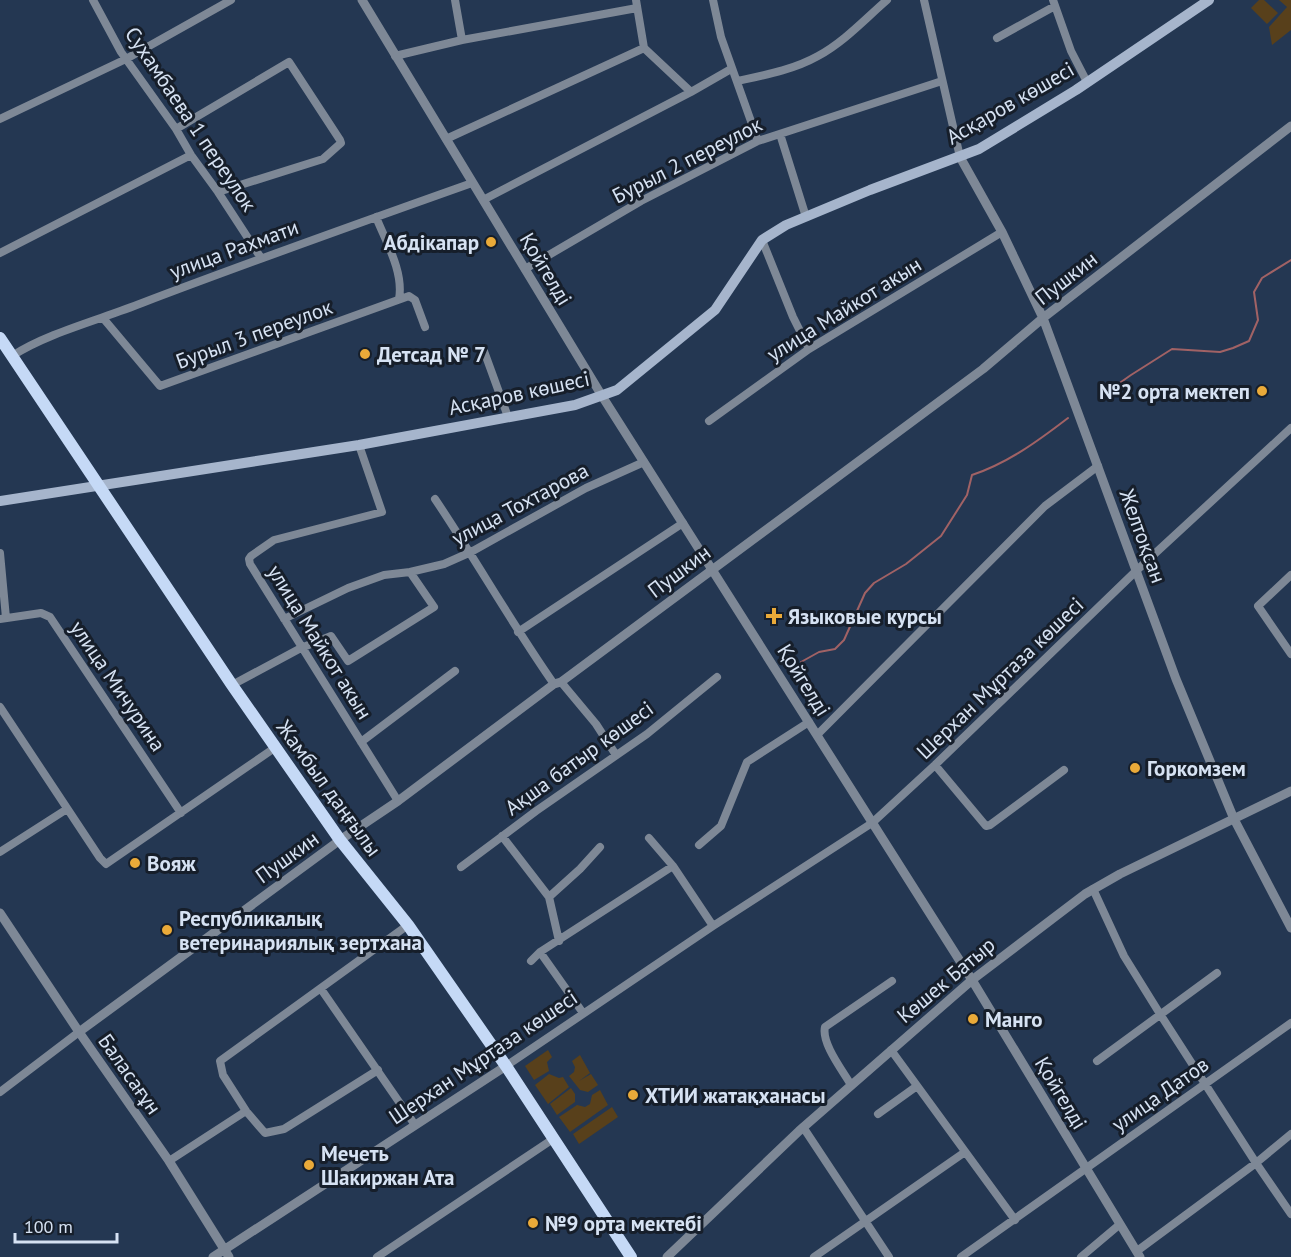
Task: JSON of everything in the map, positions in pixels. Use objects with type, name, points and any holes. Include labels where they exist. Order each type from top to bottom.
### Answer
[{"type":"main road","name":"Асқаров көшесі","points":[[0,501],[359,445],[575,405],[617,390],[715,310],[762,240],[786,225],[978,149],[1087,82],[1209,0]]},
{"type":"main road","name":"Жамбыл даңғылы","points":[[0,338],[232,685],[340,840],[408,925],[506,1066],[631,1257]]},
{"type":"street","name":"Сухамбаева 1 переулок","points":[[93,0],[126,59],[176,129],[261,258]]},
{"type":"street","points":[[0,119],[126,59],[231,0]]},
{"type":"street","name":"Қойгелді","points":[[362,0],[602,396],[972,980],[1119,1225],[1139,1254]]},
{"type":"street","points":[[455,0],[462,40]]},
{"type":"street","points":[[713,0],[731,69],[758,141]]},
{"type":"street","points":[[737,81],[783,72],[818,56],[838,44],[887,0]]},
{"type":"street","points":[[924,0],[960,157]]},
{"type":"street","points":[[997,38],[1054,3],[1071,51],[1087,82]]},
{"type":"street","points":[[395,56],[637,4],[644,48],[691,92]]},
{"type":"street","points":[[446,139],[644,48]]},
{"type":"street","points":[[176,129],[289,62],[340,140],[323,159],[218,192]]},
{"type":"street","points":[[483,200],[731,69]]},
{"type":"street","name":"Бурыл 2 переулок","points":[[525,269],[641,201],[758,141],[942,81]]},
{"type":"street","name":"Пушкин","points":[[79,1032],[340,840],[398,801],[982,369],[1043,318],[1291,126]]},
{"type":"street","points":[[780,134],[806,217]]},
{"type":"street","points":[[0,253],[191,155]]},
{"type":"street","name":"Желтоқсан","points":[[960,157],[1002,232],[1043,318],[1176,679],[1234,819],[1291,928]]},
{"type":"street","name":"улица Рахмати","points":[[12,356],[29,345],[261,258],[472,183]]},
{"type":"street","points":[[376,217],[396,266],[401,289],[399,299],[409,296],[415,300],[425,327]]},
{"type":"street","name":"улица Майкот акын","points":[[709,422],[809,349],[1002,232]]},
{"type":"street","points":[[762,240],[793,317],[809,349]]},
{"type":"street","name":"Бурыл 3 переулок","points":[[103,318],[159,385],[163,386],[399,299]]},
{"type":"street","points":[[484,351],[508,417]]},
{"type":"street","name":"Шерхан Мұртаза көшесі","points":[[213,1257],[227,1253],[712,926],[872,823],[1136,571],[1291,428]]},
{"type":"street","name":"улица Майкот акын","points":[[359,445],[382,512],[274,540],[249,559],[249,564],[398,801]]},
{"type":"street","name":"улица Тохтарова","points":[[284,619],[348,588],[384,575],[444,564],[471,552],[586,488],[644,462]]},
{"type":"street","points":[[817,735],[1045,506],[1098,466]]},
{"type":"street","points":[[435,499],[471,552],[518,632],[558,683],[597,724],[616,755]]},
{"type":"street","points":[[518,632],[683,523]]},
{"type":"street","name":"улица Мичурина","points":[[0,553],[3,619],[42,613],[50,617],[181,813]]},
{"type":"street","points":[[232,685],[301,648],[331,636],[348,661],[434,607],[410,572]]},
{"type":"street","points":[[1291,575],[1258,606],[1291,654]]},
{"type":"street","name":"улица Майкот акын","points":[[361,742],[455,672]]},
{"type":"street","name":"Ақша батыр көшесі","points":[[461,867],[647,734],[717,677]]},
{"type":"street","points":[[0,707],[103,863],[107,864],[276,747]]},
{"type":"street","points":[[699,845],[721,826],[747,762],[809,722]]},
{"type":"street","points":[[935,765],[986,826],[1064,770]]},
{"type":"street","name":"Көшек Батыр","points":[[667,1257],[803,1127],[972,980],[1093,890],[1120,874],[1291,791]]},
{"type":"street","points":[[0,852],[68,809]]},
{"type":"street","points":[[502,836],[549,897],[559,941]]},
{"type":"street","points":[[649,838],[673,866],[712,926]]},
{"type":"street","points":[[549,897],[600,847]]},
{"type":"street","points":[[531,961],[540,952],[673,866]]},
{"type":"street","points":[[1093,890],[1124,956],[1291,1214]]},
{"type":"street","name":"Баласағұн","points":[[0,913],[169,1161],[227,1253]]},
{"type":"street","points":[[378,1070],[284,1129],[265,1134],[246,1111],[223,1075],[220,1061],[408,925]]},
{"type":"street","points":[[540,952],[583,1013]]},
{"type":"street","points":[[1097,1061],[1217,973]]},
{"type":"street","points":[[851,1085],[829,1048],[824,1037],[825,1028],[892,981]]},
{"type":"street","points":[[321,989],[415,1125]]},
{"type":"street","name":"улица Датов","points":[[961,1257],[1291,1023]]},
{"type":"street","points":[[0,1092],[79,1032]]},
{"type":"street","points":[[891,1050],[1015,1220]]},
{"type":"street","points":[[878,1114],[917,1086]]},
{"type":"street","points":[[169,1161],[246,1111]]},
{"type":"street","points":[[803,1127],[888,1257]]},
{"type":"street","points":[[1139,1254],[1291,1134]]},
{"type":"street","points":[[377,1257],[553,1139]]},
{"type":"street","points":[[814,1257],[965,1152]]},
{"type":"street","points":[[1081,1257],[1119,1225]]},
{"type":"shaded area","points":[[1259,0],[1264,0],[1278,13],[1267,24],[1251,8]]},
{"type":"shaded area","points":[[1279,0],[1291,0],[1291,30],[1272,45],[1269,27],[1287,7]]},
{"type":"shaded area","points":[[548,1050],[552,1057],[547,1062],[549,1071],[534,1080],[525,1066]]},
{"type":"shaded area","points":[[580,1055],[590,1073],[579,1081],[591,1074],[598,1085],[588,1092],[580,1090],[569,1076],[574,1072],[575,1067],[572,1061]]},
{"type":"shaded area","points":[[549,1074],[559,1078],[563,1077],[569,1087],[548,1104],[535,1085]]},
{"type":"shaded area","points":[[571,1088],[575,1094],[575,1102],[557,1115],[550,1104]]},
{"type":"shaded area","points":[[600,1090],[608,1105],[570,1132],[559,1117],[577,1105],[585,1107],[590,1104],[592,1095]]},
{"type":"shaded area","points":[[612,1107],[618,1117],[579,1144],[573,1134]]},
{"type":"waterway","points":[[1101,396],[1172,349],[1220,352],[1249,341],[1258,320],[1254,292],[1262,278],[1291,260]]},
{"type":"waterway","points":[[801,662],[819,652],[835,649],[844,640],[865,593],[874,583],[906,564],[941,536],[967,495],[972,475],[1010,458],[1068,418]]},
{"type":"place","name":"Абдiкапар","points":[[491,242]]},
{"type":"place","name":"Детсад № 7","points":[[365,354]]},
{"type":"place","name":"№2 орта мектеп","points":[[1262,391]]},
{"type":"place","name":"Языковые курсы","points":[[774,616]]},
{"type":"place","name":"Горкомзем","points":[[1135,768]]},
{"type":"place","name":"Вояж","points":[[135,863]]},
{"type":"place","name":"Республикалық ветеринариялық зертхана","points":[[167,930]]},
{"type":"place","name":"Манго","points":[[973,1019]]},
{"type":"place","name":"ХТИИ жатақханасы","points":[[633,1095]]},
{"type":"place","name":"Мечеть Шакиржан Ата","points":[[309,1165]]},
{"type":"place","name":"№9 орта мектебі","points":[[533,1223]]}]
